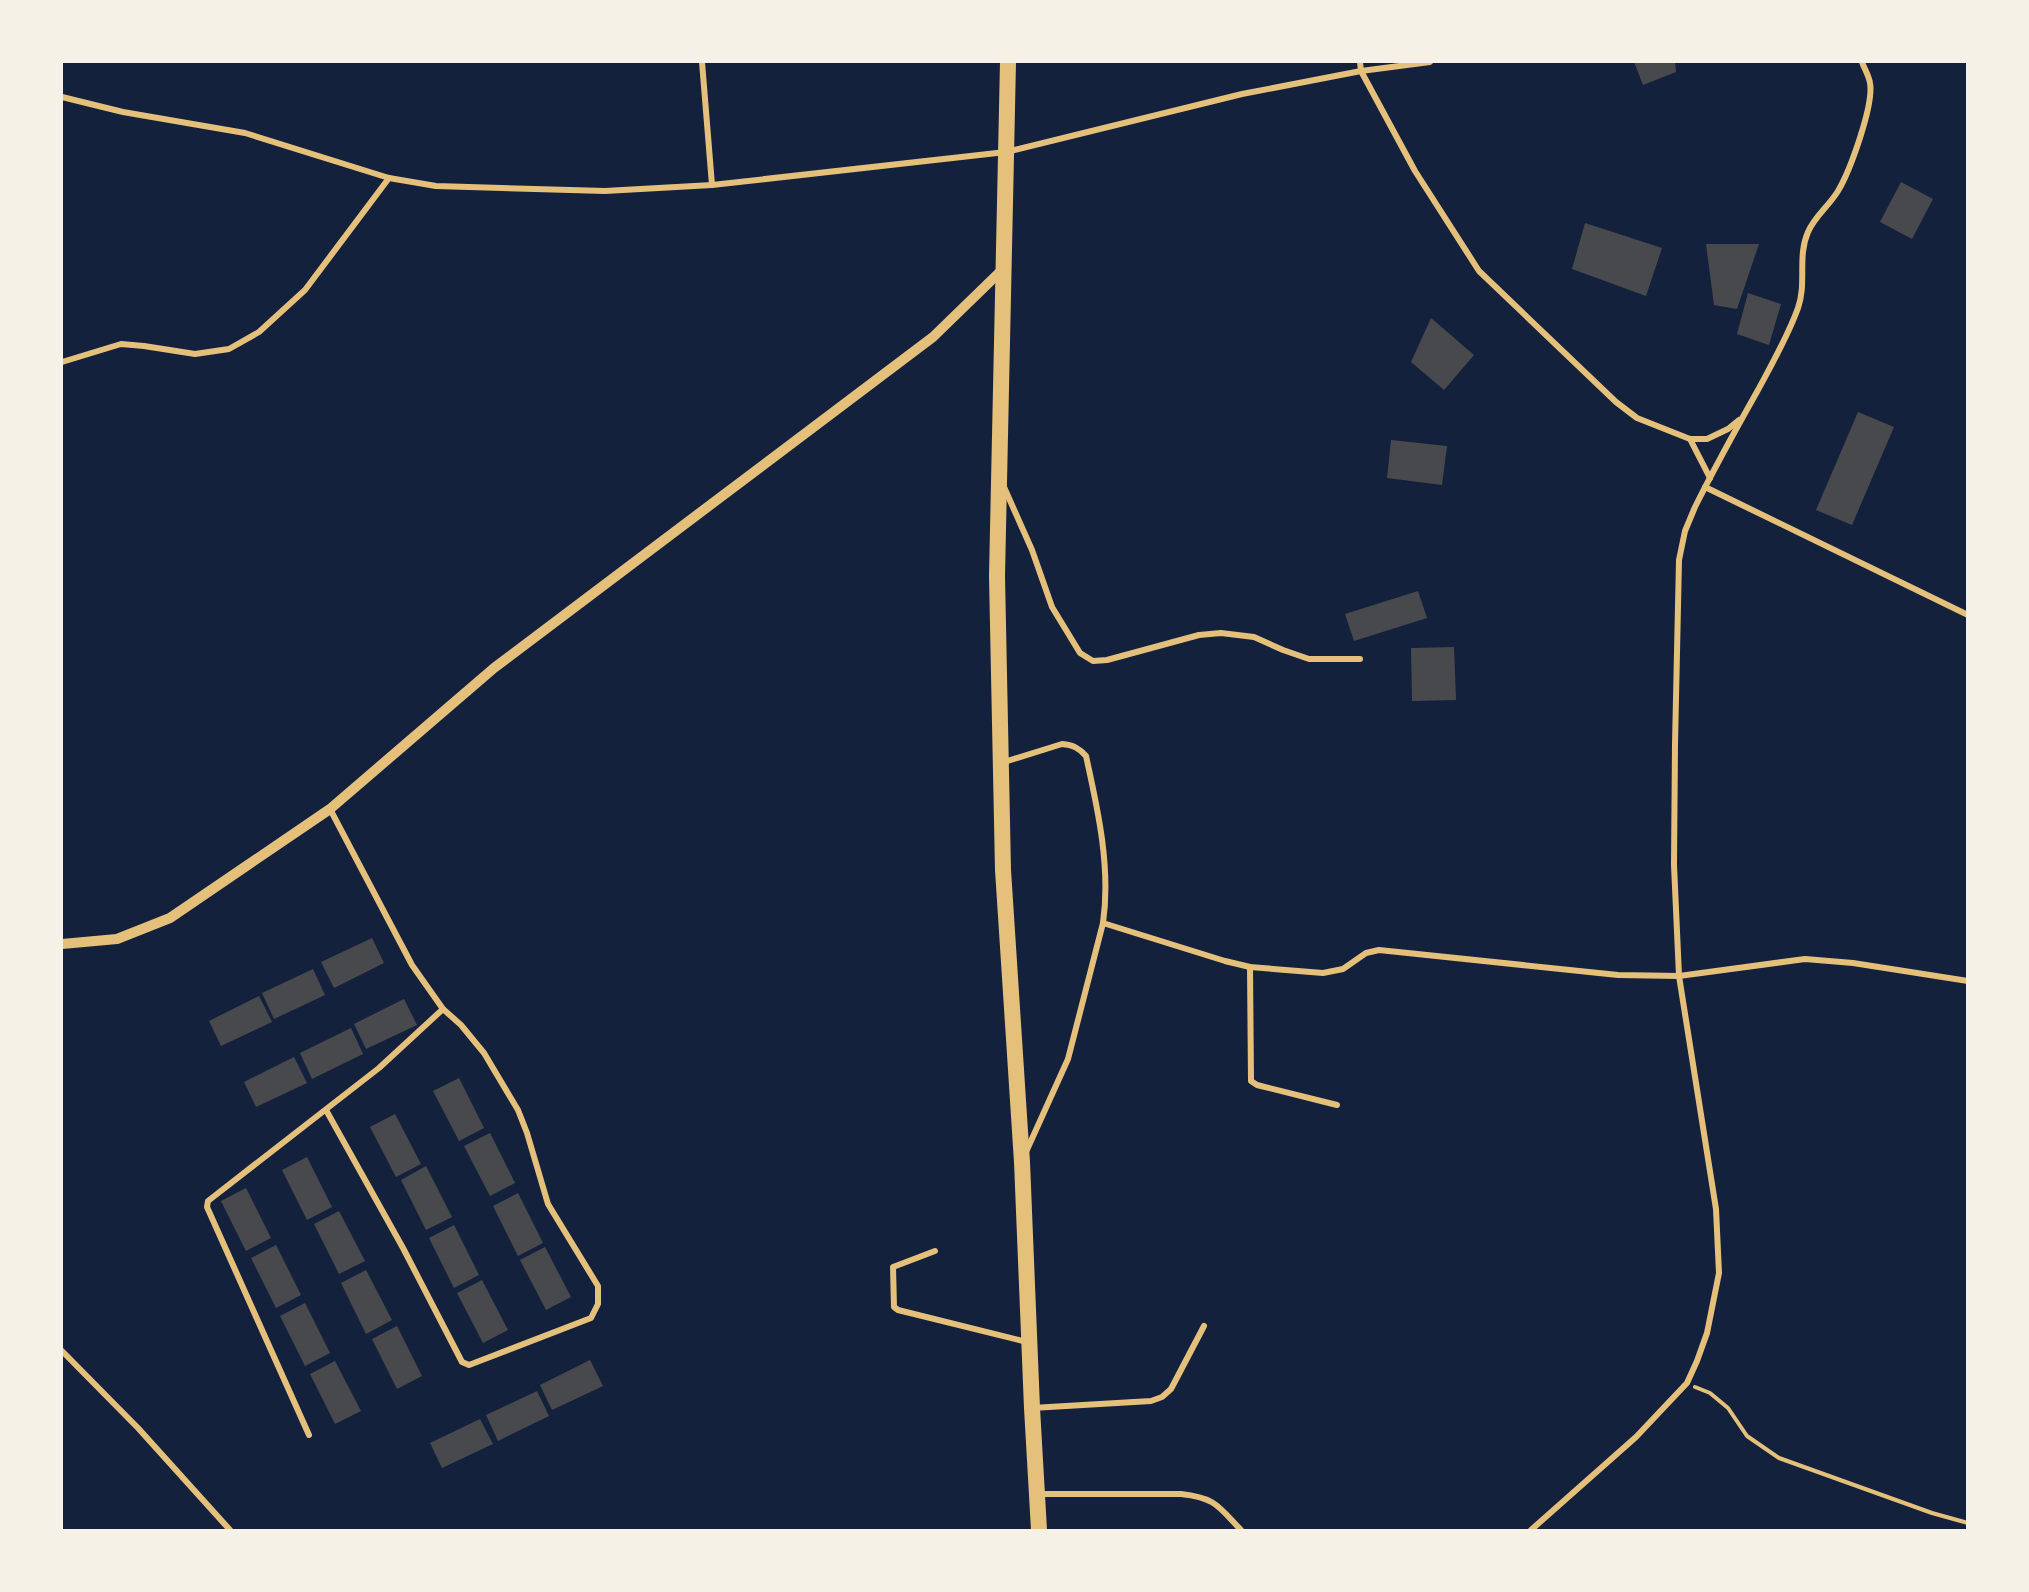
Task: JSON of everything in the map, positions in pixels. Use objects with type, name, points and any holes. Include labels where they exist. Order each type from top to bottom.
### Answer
[{"type":"highway","points":[[1008,62],[997,576],[1004,893],[1022,1162],[1039,1530]]},
{"type":"street","points":[[702,62],[712,185]]},
{"type":"street","points":[[1360,62],[1361,72],[1415,171],[1479,271],[1616,402],[1638,418],[1690,439],[1707,439],[1728,429],[1743,417]]},
{"type":"street","points":[[62,97],[123,112],[245,133],[389,178],[436,186],[605,191],[712,185],[1006,152],[1242,94],[1430,62]]},
{"type":"street","points":[[1531,1530],[1636,1437],[1687,1383],[1707,1333],[1719,1273],[1716,1209],[1679,976],[1674,854],[1679,560],[1685,531],[1705,487],[1777,355],[1798,307],[1803,284],[1801,263],[1808,232],[1819,214],[1836,194],[1849,167],[1868,111],[1870,82],[1862,62]]},
{"type":"street","points":[[62,362],[121,344],[195,354],[229,349],[259,332],[305,290],[389,178]]},
{"type":"street","points":[[62,944],[117,939],[170,918],[330,809],[494,668],[933,337],[1003,269]]},
{"type":"street","points":[[1690,439],[1710,478]]},
{"type":"street","points":[[1000,479],[1032,550],[1052,607],[1080,653],[1093,661],[1107,660],[1199,635],[1221,633],[1254,638],[1309,659],[1360,659]]},
{"type":"street","points":[[1705,487],[1968,615]]},
{"type":"street","points":[[1001,763],[1062,744],[1072,745],[1086,756],[1097,804],[1104,857],[1105,910],[1103,923],[1068,1059],[1022,1162]]},
{"type":"street","points":[[326,1110],[403,1248],[462,1362],[468,1365],[591,1318],[598,1304],[598,1286],[548,1204],[518,1110],[484,1053],[461,1024],[443,1009],[412,965],[330,809]]},
{"type":"street","points":[[1103,923],[1250,967],[1323,973],[1343,969],[1366,953],[1379,950],[1618,975],[1679,976],[1805,959],[1853,963],[1968,981]]},
{"type":"street","points":[[1250,967],[1251,1081],[1257,1085],[1337,1105]]},
{"type":"street","points":[[309,1435],[207,1207],[208,1201],[379,1068],[443,1009]]},
{"type":"street","points":[[935,1251],[893,1267],[894,1307],[898,1310],[1030,1342]]},
{"type":"street","points":[[1032,1408],[1151,1401],[1162,1397],[1171,1389],[1204,1326]]},
{"type":"street","points":[[62,1352],[138,1428],[230,1530]]},
{"type":"street","points":[[1037,1494],[1200,1496],[1214,1502],[1241,1530]]},
{"type":"path","points":[[1687,1383],[1710,1393],[1728,1407],[1747,1436],[1779,1458],[1932,1513],[1968,1523]]},
{"type":"building","points":[[1634,62],[1675,62],[1676,72],[1643,85]]},
{"type":"building","points":[[1901,182],[1933,199],[1912,239],[1880,222]]},
{"type":"building","points":[[1585,223],[1662,248],[1646,296],[1572,269]]},
{"type":"building","points":[[1706,244],[1759,244],[1737,309],[1714,305]]},
{"type":"building","points":[[1748,293],[1781,304],[1769,345],[1737,334]]},
{"type":"building","points":[[1431,318],[1474,355],[1444,390],[1411,362]]},
{"type":"building","points":[[1858,412],[1894,427],[1852,525],[1816,510]]},
{"type":"building","points":[[1391,440],[1447,446],[1442,485],[1387,478]]},
{"type":"building","points":[[1418,591],[1427,618],[1354,641],[1345,614]]},
{"type":"building","points":[[1454,647],[1456,700],[1412,701],[1411,648]]},
{"type":"building","points":[[372,938],[384,963],[334,988],[321,962]]},
{"type":"building","points":[[313,969],[325,995],[274,1019],[262,993]]},
{"type":"building","points":[[259,996],[272,1022],[221,1046],[209,1021]]},
{"type":"building","points":[[404,999],[417,1025],[366,1049],[354,1024]]},
{"type":"building","points":[[351,1028],[363,1054],[312,1079],[300,1053]]},
{"type":"building","points":[[294,1057],[307,1083],[256,1107],[244,1082]]},
{"type":"building","points":[[459,1078],[484,1128],[459,1141],[433,1091]]},
{"type":"building","points":[[395,1114],[421,1164],[396,1177],[370,1127]]},
{"type":"building","points":[[490,1133],[515,1183],[490,1196],[464,1146]]},
{"type":"building","points":[[307,1157],[332,1207],[307,1220],[282,1170]]},
{"type":"building","points":[[426,1166],[452,1217],[426,1230],[401,1180]]},
{"type":"building","points":[[246,1188],[271,1238],[246,1251],[221,1201]]},
{"type":"building","points":[[518,1193],[543,1243],[518,1256],[493,1206]]},
{"type":"building","points":[[339,1211],[365,1261],[339,1274],[314,1224]]},
{"type":"building","points":[[454,1225],[479,1275],[454,1288],[429,1238]]},
{"type":"building","points":[[276,1245],[301,1295],[276,1308],[251,1258]]},
{"type":"building","points":[[545,1247],[571,1297],[546,1310],[520,1260]]},
{"type":"building","points":[[366,1270],[392,1320],[366,1334],[341,1283]]},
{"type":"building","points":[[482,1280],[508,1330],[483,1343],[457,1293]]},
{"type":"building","points":[[305,1303],[330,1353],[305,1366],[280,1316]]},
{"type":"building","points":[[397,1326],[422,1376],[397,1389],[372,1339]]},
{"type":"building","points":[[590,1360],[603,1386],[552,1410],[540,1385]]},
{"type":"building","points":[[335,1361],[361,1411],[335,1424],[310,1374]]},
{"type":"building","points":[[537,1391],[549,1416],[498,1441],[486,1415]]},
{"type":"building","points":[[480,1419],[493,1444],[442,1468],[430,1443]]}]
